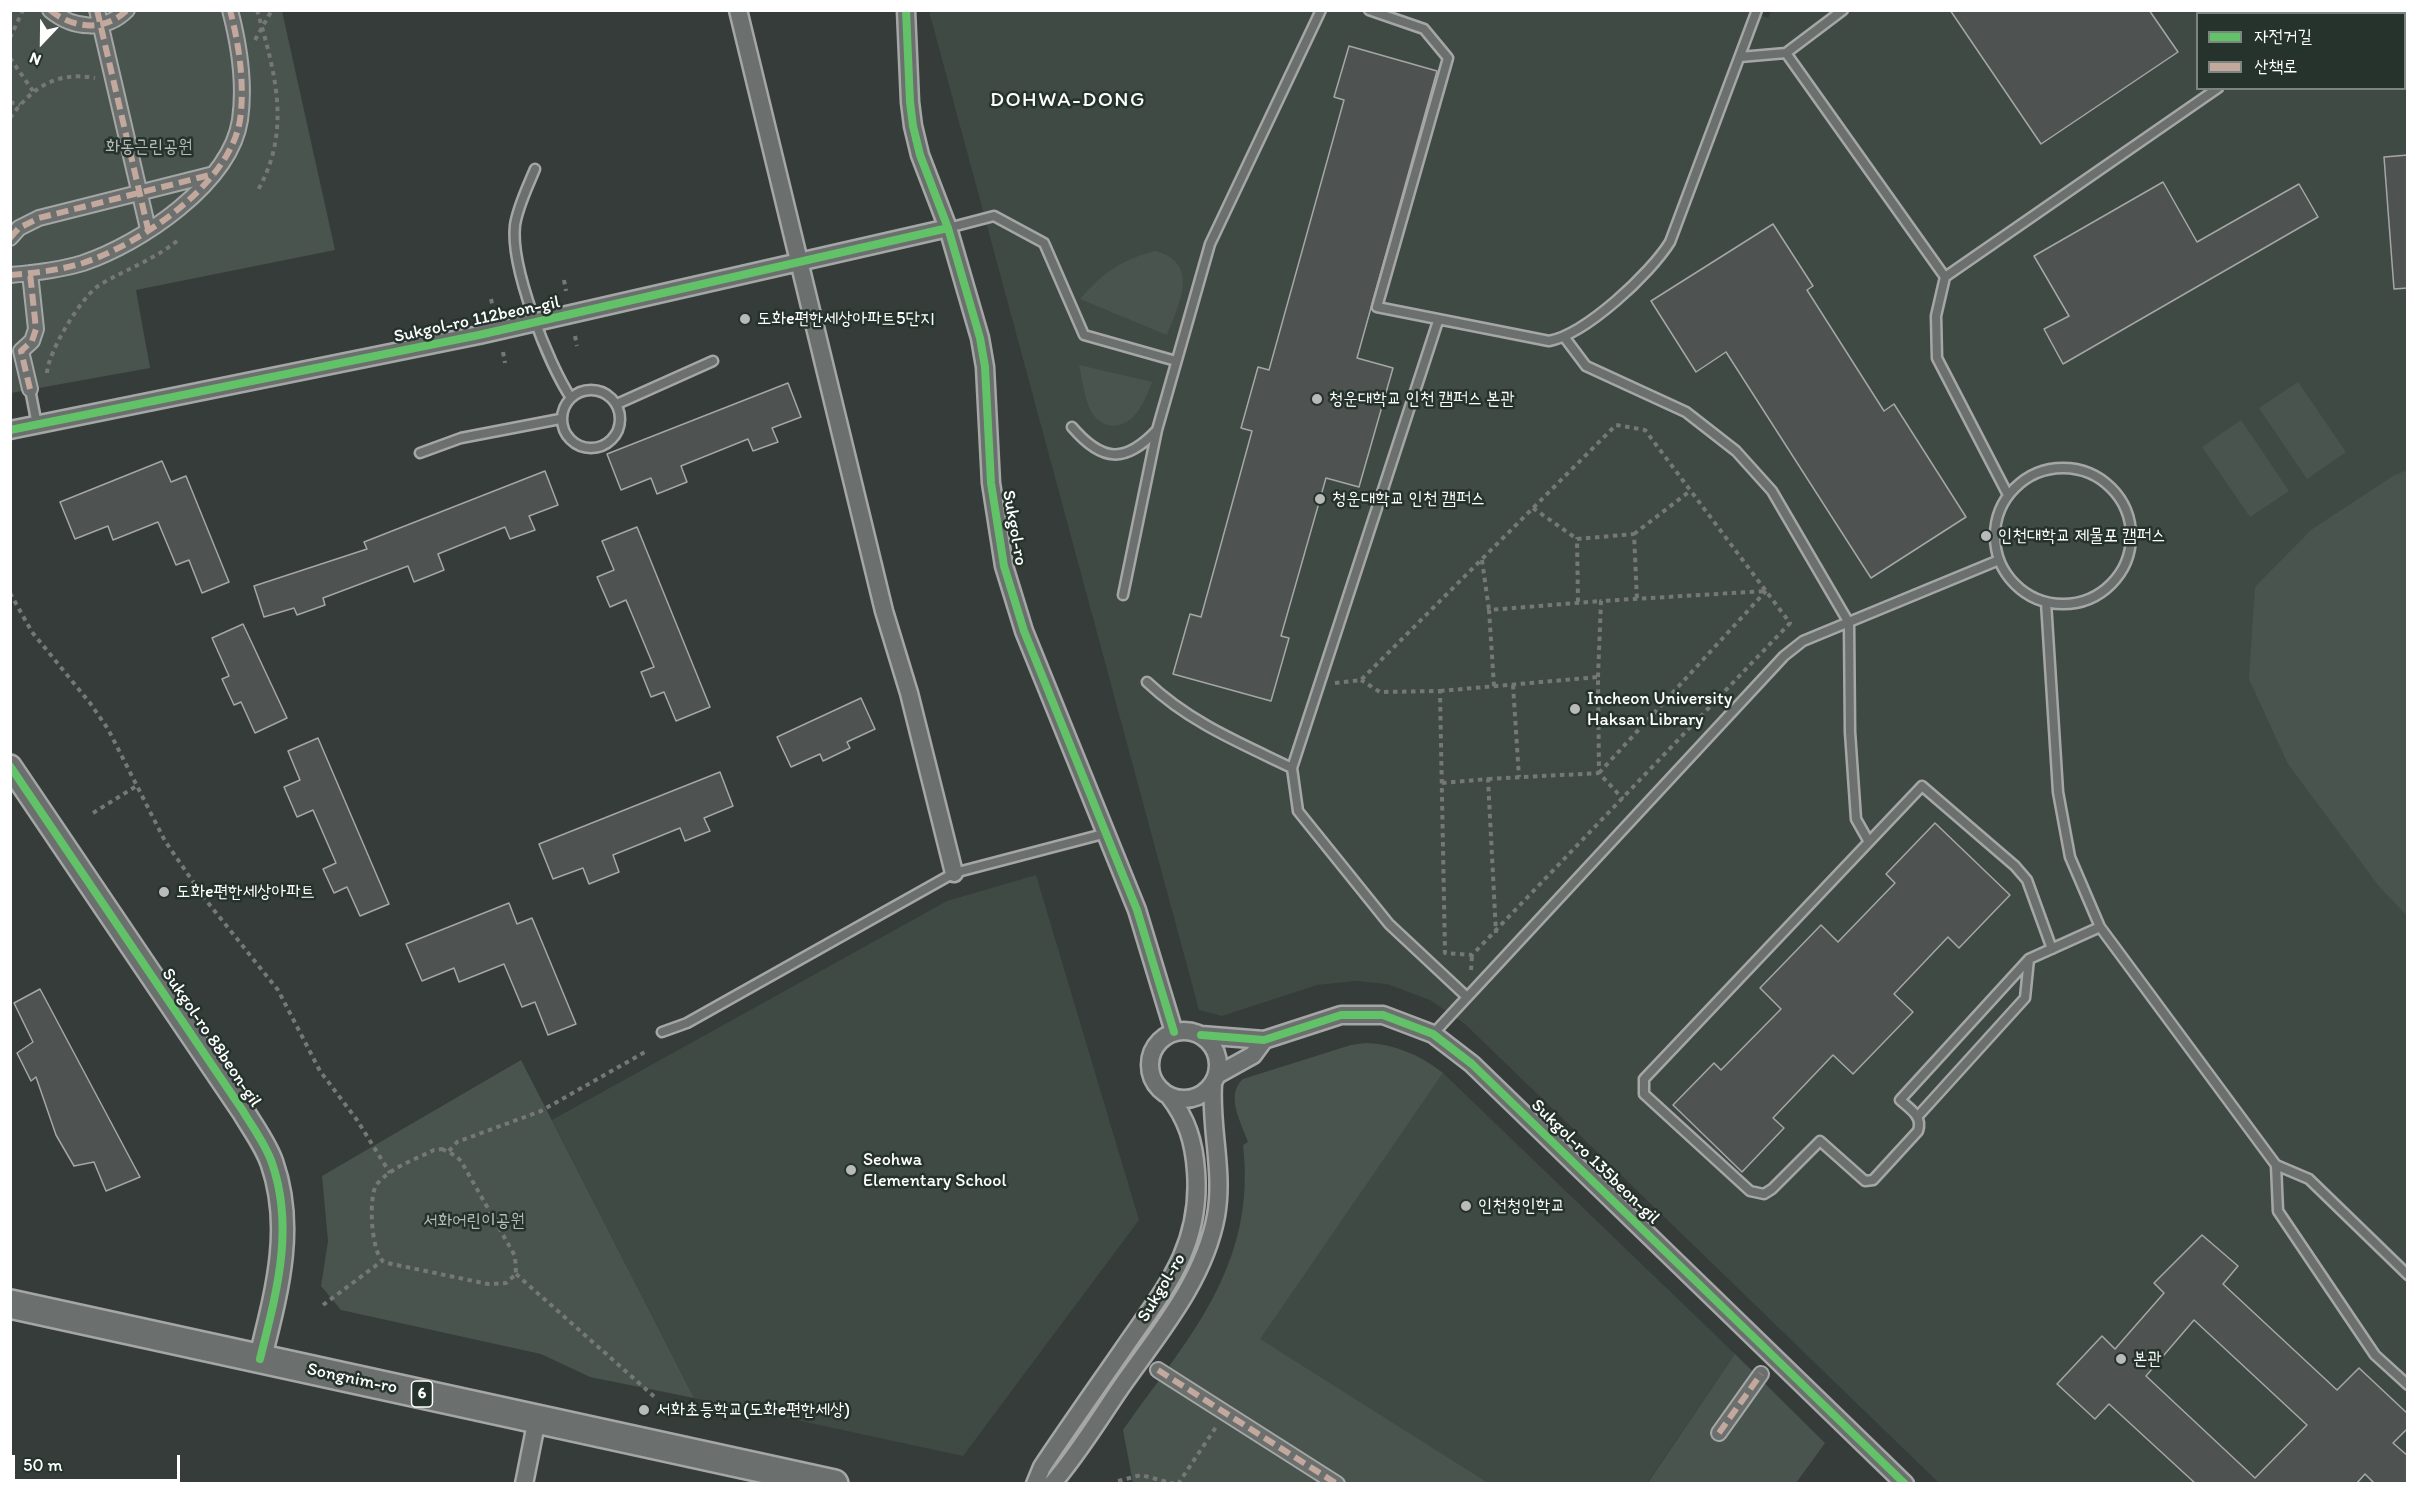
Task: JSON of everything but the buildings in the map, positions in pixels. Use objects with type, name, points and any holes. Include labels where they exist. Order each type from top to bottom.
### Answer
[{"type":"main road","name":"Songnim-ro","points":[[10,1304],[834,1484]]},
{"type":"street","points":[[50,10],[72,24],[100,25],[113,21],[128,10]]},
{"type":"street","points":[[97,10],[148,229]]},
{"type":"street","points":[[10,275],[84,262],[148,229],[180,207],[214,174],[227,156],[240,120],[239,66],[230,10]]},
{"type":"street","points":[[738,10],[884,611],[909,693],[954,873]]},
{"type":"street","name":"Sukgol-ro","points":[[906,10],[913,126],[920,155],[948,228],[980,338],[985,367],[991,483],[1004,566],[1024,631],[1137,910],[1174,1032],[1157,1044],[1150,1062],[1154,1082],[1169,1096],[1185,1119],[1193,1142],[1198,1190],[1197,1212],[1191,1234],[1168,1284],[1042,1467],[1035,1484]]},
{"type":"street","points":[[10,238],[19,228],[39,218],[214,174]]},
{"type":"street","name":"Sukgol-ro 112beon-gil","points":[[10,430],[537,322],[948,228]]},
{"type":"street","points":[[30,273],[36,328],[32,341],[16,352],[30,390]]},
{"type":"street","name":"Sukgol-ro 88beon-gil","points":[[10,766],[243,1111],[272,1161],[280,1193],[282,1256],[277,1291],[260,1359]]},
{"type":"street","name":"Sukgol-ro 135beon-gil","points":[[1200,1035],[1264,1040],[1341,1015],[1361,1013],[1383,1015],[1433,1034],[1472,1064],[1905,1484]]},
{"type":"street","points":[[1174,1032],[1192,1032],[1200,1035]]},
{"type":"street","name":"Sukgol-ro","points":[[1052,1484],[1171,1314],[1203,1258],[1216,1215],[1219,1192],[1219,1166],[1212,1120],[1218,1057],[1214,1048],[1200,1035]]},
{"type":"street","name":"Sukgol-ro 135beon-gil","points":[[1215,1080],[1253,1054],[1264,1040]]},
{"type":"street","points":[[1169,1096],[1188,1099],[1206,1091],[1215,1080]]},
{"type":"street","points":[[1158,1370],[1337,1484]]},
{"type":"street","points":[[1719,1433],[1761,1374]]},
{"type":"street","points":[[524,1484],[537,1419]]},
{"type":"lane","points":[[1123,595],[1157,430],[1210,244],[1321,10]]},
{"type":"lane","points":[[1369,10],[1424,29],[1448,58],[1377,307],[1438,321],[1549,341],[1565,338],[1639,282],[1657,263],[1670,242],[1757,10]]},
{"type":"lane","points":[[1740,57],[1786,53],[1843,10]]},
{"type":"lane","points":[[1786,53],[1945,277]]},
{"type":"lane","points":[[2008,495],[1937,358],[1936,316],[1945,277],[2215,90]]},
{"type":"lane","points":[[535,169],[519,209],[515,236],[525,286],[548,356],[571,398]]},
{"type":"lane","points":[[948,228],[994,216],[1044,243],[1084,335],[1176,361]]},
{"type":"lane","points":[[1438,321],[1292,768],[1298,811],[1389,924],[1467,997]]},
{"type":"lane","points":[[1565,338],[1586,366],[1686,412],[1736,451],[1772,491],[1849,623],[1850,732],[1856,819],[1869,842]]},
{"type":"lane","points":[[617,404],[713,361]]},
{"type":"lane","points":[[30,390],[37,425]]},
{"type":"lane","points":[[600,392],[617,404],[621,414],[616,435],[599,447],[577,446],[562,430],[560,419],[566,404],[580,393],[600,392]]},
{"type":"lane","points":[[420,453],[461,438],[560,419]]},
{"type":"lane","points":[[1072,427],[1097,451],[1113,455],[1130,453],[1144,444],[1157,430]]},
{"type":"lane","points":[[2047,469],[2080,470],[2109,485],[2128,512],[2132,545],[2120,575],[2109,588],[2087,600],[2063,604],[2046,602],[2018,587],[2005,572],[1996,547],[1996,526],[2001,507],[2008,495],[2031,475],[2047,469]]},
{"type":"lane","points":[[1433,1034],[1784,656],[1803,641],[1999,560]]},
{"type":"lane","points":[[2046,602],[2058,792],[2070,857],[2100,927],[2276,1165],[2308,1179],[2408,1275]]},
{"type":"lane","points":[[1147,682],[1165,699],[1201,725],[1292,768]]},
{"type":"lane","points":[[2052,949],[2027,880],[2015,866],[1922,786],[1644,1079],[1644,1094],[1750,1191],[1764,1194],[1820,1141],[1865,1181],[1873,1180],[1918,1131],[1920,1124],[1918,1116],[1900,1100],[2029,959],[2052,949],[2100,927]]},
{"type":"lane","points":[[662,1032],[687,1023],[954,873],[1107,833]]},
{"type":"lane","points":[[1918,1116],[2025,998],[2029,959]]},
{"type":"lane","points":[[2276,1165],[2278,1211],[2375,1355],[2408,1385]]},
{"type":"path","points":[[10,38],[23,10]]},
{"type":"path","points":[[257,10],[277,83],[278,105],[270,160],[258,190]]},
{"type":"path","points":[[10,58],[33,91]]},
{"type":"path","points":[[10,118],[33,91],[59,77],[72,76],[113,81]]},
{"type":"path","points":[[10,102],[21,105]]},
{"type":"path","points":[[48,378],[46,370],[60,339],[79,308],[99,285],[144,264],[177,241]]},
{"type":"path","points":[[564,280],[566,291]]},
{"type":"path","points":[[491,299],[493,308]]},
{"type":"path","points":[[575,336],[577,346]]},
{"type":"path","points":[[503,352],[506,363]]},
{"type":"path","points":[[1319,685],[1361,680],[1616,425],[1645,430],[1790,623],[1496,934],[1472,956],[1445,953],[1440,691]]},
{"type":"path","points":[[1533,508],[1576,539],[1634,534],[1690,490]]},
{"type":"path","points":[[1634,534],[1638,599]]},
{"type":"path","points":[[1576,539],[1578,602]]},
{"type":"path","points":[[1482,559],[1489,610],[1494,686]]},
{"type":"path","points":[[1489,610],[1578,602],[1766,591]]},
{"type":"path","points":[[1442,783],[1599,773],[1766,591]]},
{"type":"path","points":[[10,593],[32,632],[90,703],[108,729],[165,841],[205,899],[273,984],[292,1014],[320,1071],[357,1120],[390,1173]]},
{"type":"path","points":[[1601,601],[1598,677],[1599,773],[1623,800]]},
{"type":"path","points":[[1361,680],[1380,692],[1440,691],[1598,677]]},
{"type":"path","points":[[1513,685],[1519,777]]},
{"type":"path","points":[[1488,779],[1496,934]]},
{"type":"path","points":[[93,813],[138,785]]},
{"type":"path","points":[[449,1151],[457,1142],[541,1111],[645,1052]]},
{"type":"path","points":[[516,1274],[506,1283],[488,1284],[382,1261],[376,1251],[371,1202],[376,1184],[390,1173],[434,1150],[449,1151],[460,1161],[515,1256],[516,1274],[657,1399]]},
{"type":"path","points":[[323,1305],[382,1261]]},
{"type":"path","points":[[1118,1481],[1142,1475],[1176,1484],[1226,1413]]},
{"type":"shaded area","name":"인천대학교 제물포 캠퍼스","points":[[1749,10],[1768,18],[1772,10],[2407,11],[2407,1483],[1939,1483],[1465,1024],[1430,1000],[1387,984],[1356,981],[1317,985],[1222,1016],[1199,1010],[929,11]]},
{"type":"shaded area","name":"Seohwa Elementary School","points":[[1036,875],[1139,1220],[963,1456],[694,1398],[552,1120],[947,901]]},
{"type":"shaded area","name":"인천청인학교","points":[[1443,1073],[1735,1354],[1647,1483],[1488,1484],[1259,1339]]},
{"type":"green space","name":"화동근린공원","points":[[11,11],[282,11],[335,250],[136,290],[150,368],[11,393]]},
{"type":"green space","points":[[1155,251],[1169,257],[1178,265],[1182,275],[1181,298],[1167,335],[1080,299],[1097,282],[1122,263]]},
{"type":"green space","points":[[1079,365],[1152,382],[1144,402],[1135,415],[1125,423],[1113,426],[1096,418],[1087,402]]},
{"type":"green space","points":[[2298,382],[2346,452],[2307,479],[2259,408]]},
{"type":"green space","points":[[2241,420],[2289,491],[2250,517],[2202,447]]},
{"type":"green space","points":[[2407,470],[2407,916],[2378,885],[2288,764],[2249,679],[2255,587],[2311,530],[2393,476]]},
{"type":"green space","points":[[1366,1043],[1407,1052],[1443,1073],[1260,1339],[1488,1483],[1133,1483],[1123,1430],[1171,1364],[1213,1298],[1228,1264],[1239,1228],[1245,1188],[1243,1145],[1248,1142],[1236,1109],[1235,1093],[1238,1085],[1243,1079],[1351,1045]]},
{"type":"green space","name":"서화어린이공원","points":[[521,1060],[694,1398],[590,1377],[541,1354],[341,1310],[321,1286],[328,1241],[322,1176]]},
{"type":"green space","points":[[1735,1354],[1825,1443],[1796,1483],[1647,1484]]},
{"type":"marked path","points":[[50,10],[69,21],[89,25],[109,22],[127,10]]},
{"type":"marked path","points":[[97,10],[148,229]]},
{"type":"marked path","points":[[10,275],[47,271],[83,263],[130,242],[179,208],[219,167],[233,144],[240,120],[242,93],[236,37],[230,10]]},
{"type":"marked path","points":[[10,238],[19,228],[39,218],[214,174]]},
{"type":"marked path","points":[[30,273],[36,329],[32,341],[21,351],[30,389]]},
{"type":"marked path","points":[[1158,1370],[1337,1484]]},
{"type":"marked path","points":[[1719,1433],[1761,1374]]},
{"type":"cycle path","points":[[906,10],[913,126],[920,155],[948,228],[980,338],[985,367],[991,483],[1004,566],[1024,631],[1137,910],[1174,1032]]},
{"type":"cycle path","points":[[10,430],[479,335],[948,228]]},
{"type":"cycle path","points":[[10,766],[243,1111],[263,1143],[272,1163],[279,1188],[283,1237],[277,1286],[260,1359]]},
{"type":"cycle path","points":[[1201,1035],[1264,1040],[1341,1015],[1383,1015],[1433,1034],[1472,1064],[1905,1484]]},
{"type":"place","name":"도화e편한세상아파트5단지","points":[[745,319]]},
{"type":"place","name":"청운대학교 인천 캠퍼스 본관","points":[[1317,399]]},
{"type":"place","name":"청운대학교 인천 캠퍼스","points":[[1320,499]]},
{"type":"place","name":"인천대학교 제물포 캠퍼스","points":[[1986,536]]},
{"type":"place","name":"Incheon University Haksan Library","points":[[1575,709]]},
{"type":"place","name":"도화e편한세상아파트","points":[[164,892]]},
{"type":"place","name":"Seohwa Elementary School","points":[[851,1170]]},
{"type":"place","name":"인천청인학교","points":[[1466,1206]]},
{"type":"place","name":"본관","points":[[2121,1359]]},
{"type":"place","name":"서화초등학교(도화e편한세상)","points":[[644,1410]]},
{"type":"district","name":"DOHWA-DONG","points":[[1068,101]]}]
